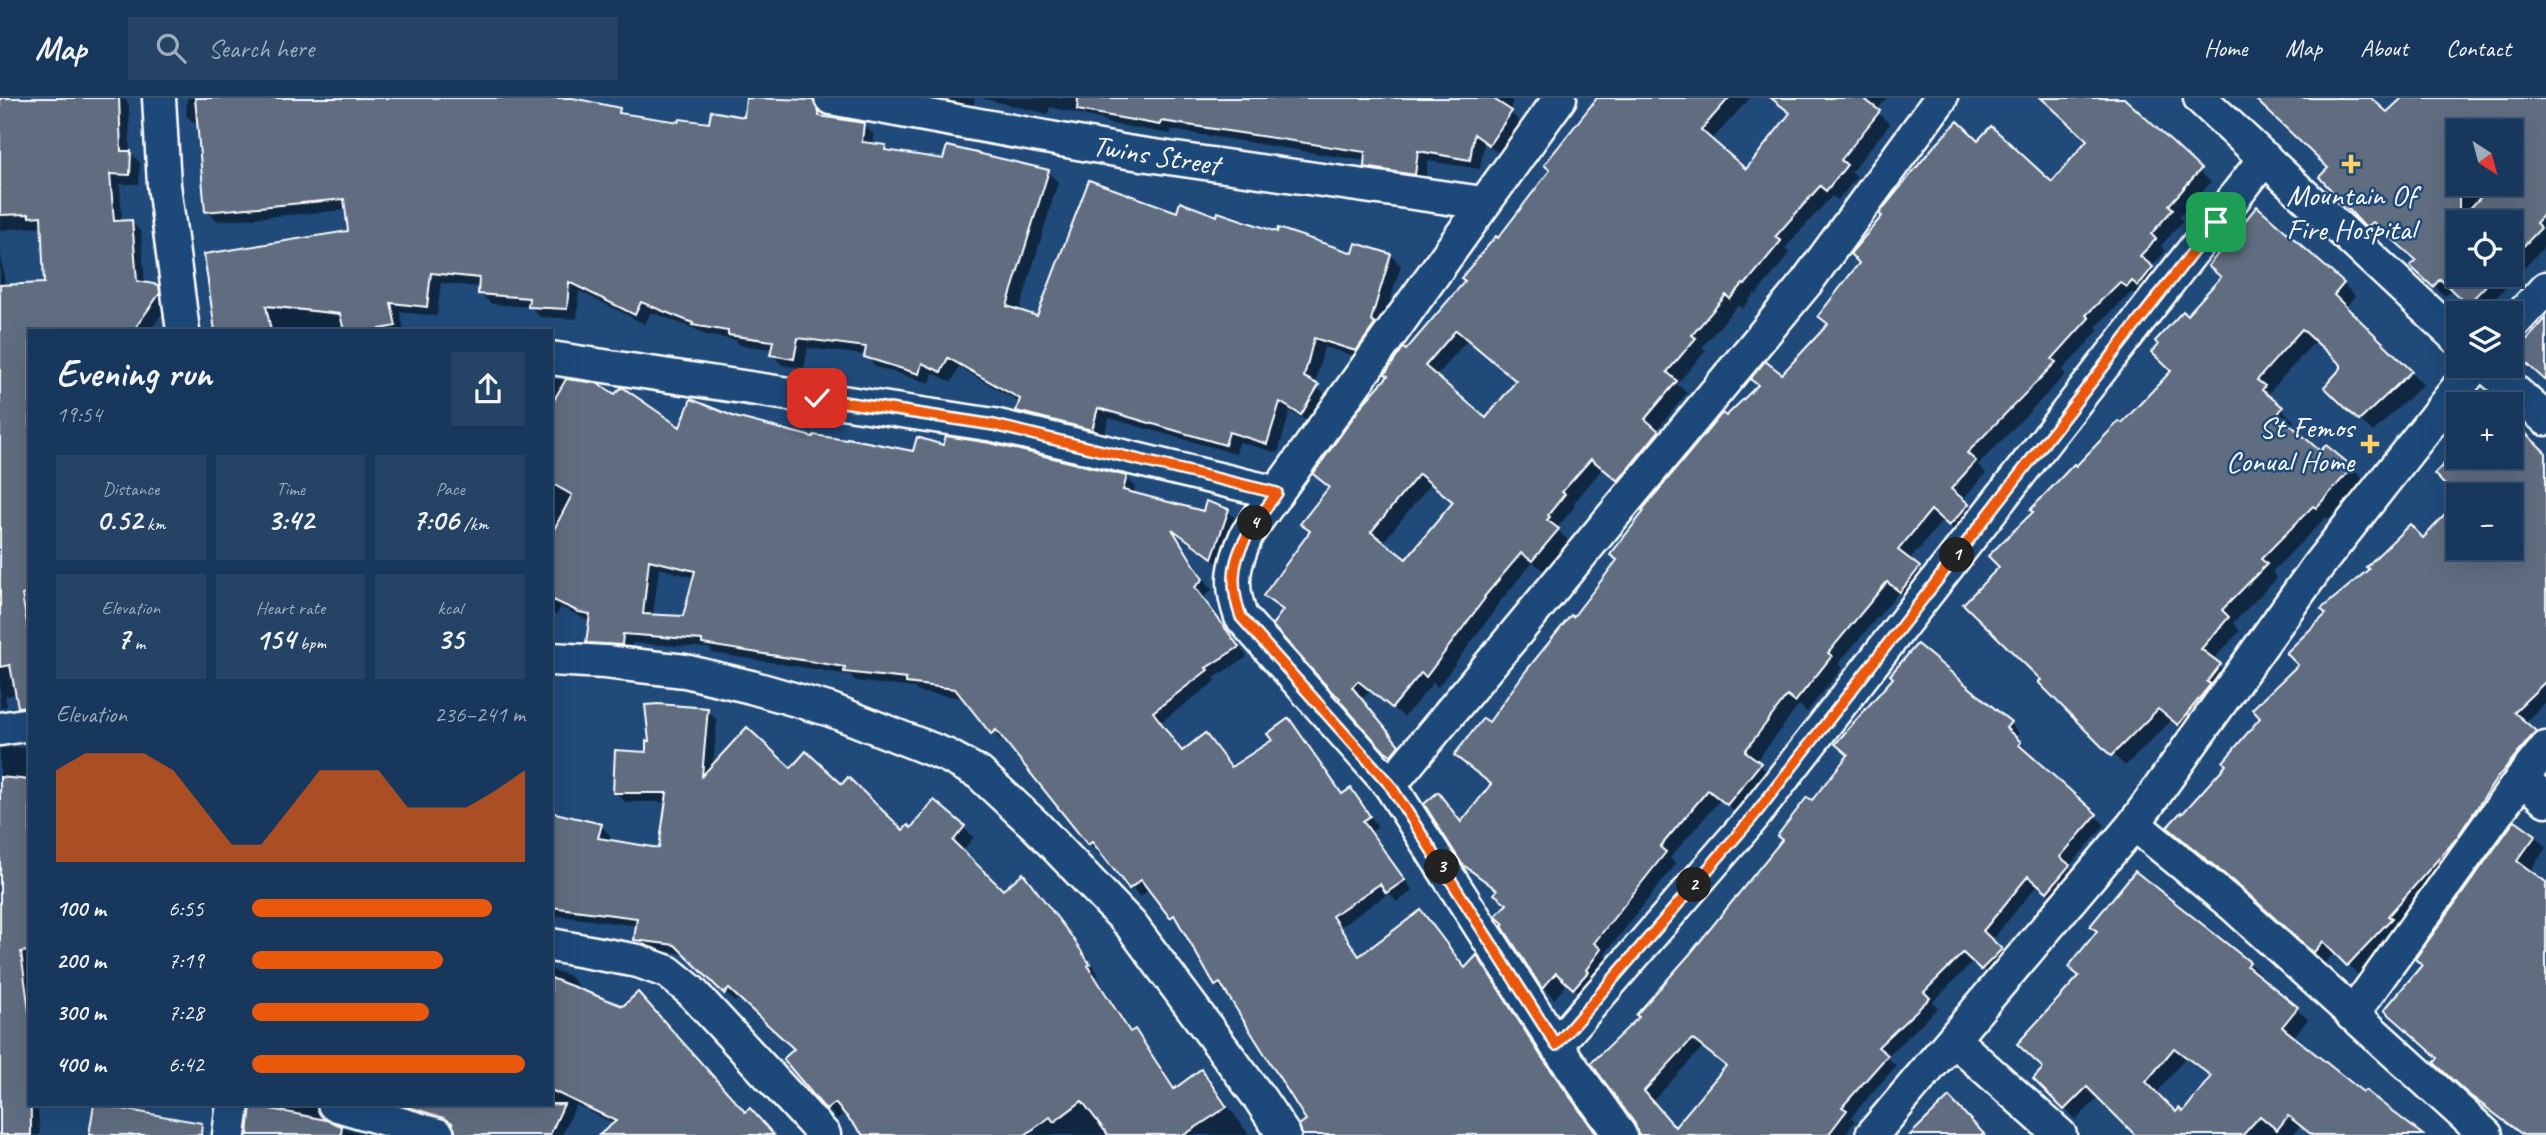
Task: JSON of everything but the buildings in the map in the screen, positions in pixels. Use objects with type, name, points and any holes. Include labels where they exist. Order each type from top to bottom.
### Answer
[{"type":"street","points":[[159,98],[164,185],[183,329]]},
{"type":"street","name":"Twins Street","points":[[831,98],[1128,152],[1483,202]]},
{"type":"street","points":[[1560,98],[1247,534],[1232,578],[1235,601],[1241,617],[1390,785],[1556,1045],[1620,1135]]},
{"type":"street","points":[[1390,785],[1806,284],[1941,98]]},
{"type":"street","points":[[2200,98],[2446,328]]},
{"type":"street","points":[[1556,1045],[1753,817],[2265,158]]},
{"type":"street","points":[[2523,313],[2546,288]]},
{"type":"street","points":[[553,358],[994,425],[1277,493]]},
{"type":"street","points":[[1872,1135],[2134,824],[2317,567],[2466,378]]},
{"type":"street","points":[[2500,378],[2546,419]]},
{"type":"street","points":[[553,659],[685,671],[751,687],[831,710],[948,756],[979,773],[1035,825],[1131,925],[1284,1135]]},
{"type":"street","points":[[0,729],[28,724]]},
{"type":"street","points":[[2352,1015],[2546,748]]},
{"type":"street","points":[[2522,778],[2546,800]]},
{"type":"street","points":[[2134,824],[2234,906],[2486,1135]]},
{"type":"street","points":[[553,945],[638,961],[668,972],[690,990],[824,1135]]},
{"type":"street","points":[[1954,1040],[2060,1135]]},
{"type":"street","points":[[229,1135],[233,1106]]},
{"type":"street","points":[[341,1106],[438,1135]]},
{"type":"place","name":"Mountain Of Fire Hospital","points":[[2351,164]]},
{"type":"place","name":"St Femos Conual Home","points":[[2370,444]]},
{"type":"route","points":[[817,398],[994,425],[1277,493],[1247,534],[1237,558],[1232,578],[1235,601],[1241,617],[1390,785],[1556,1045],[1753,817],[2216,222]]}]
